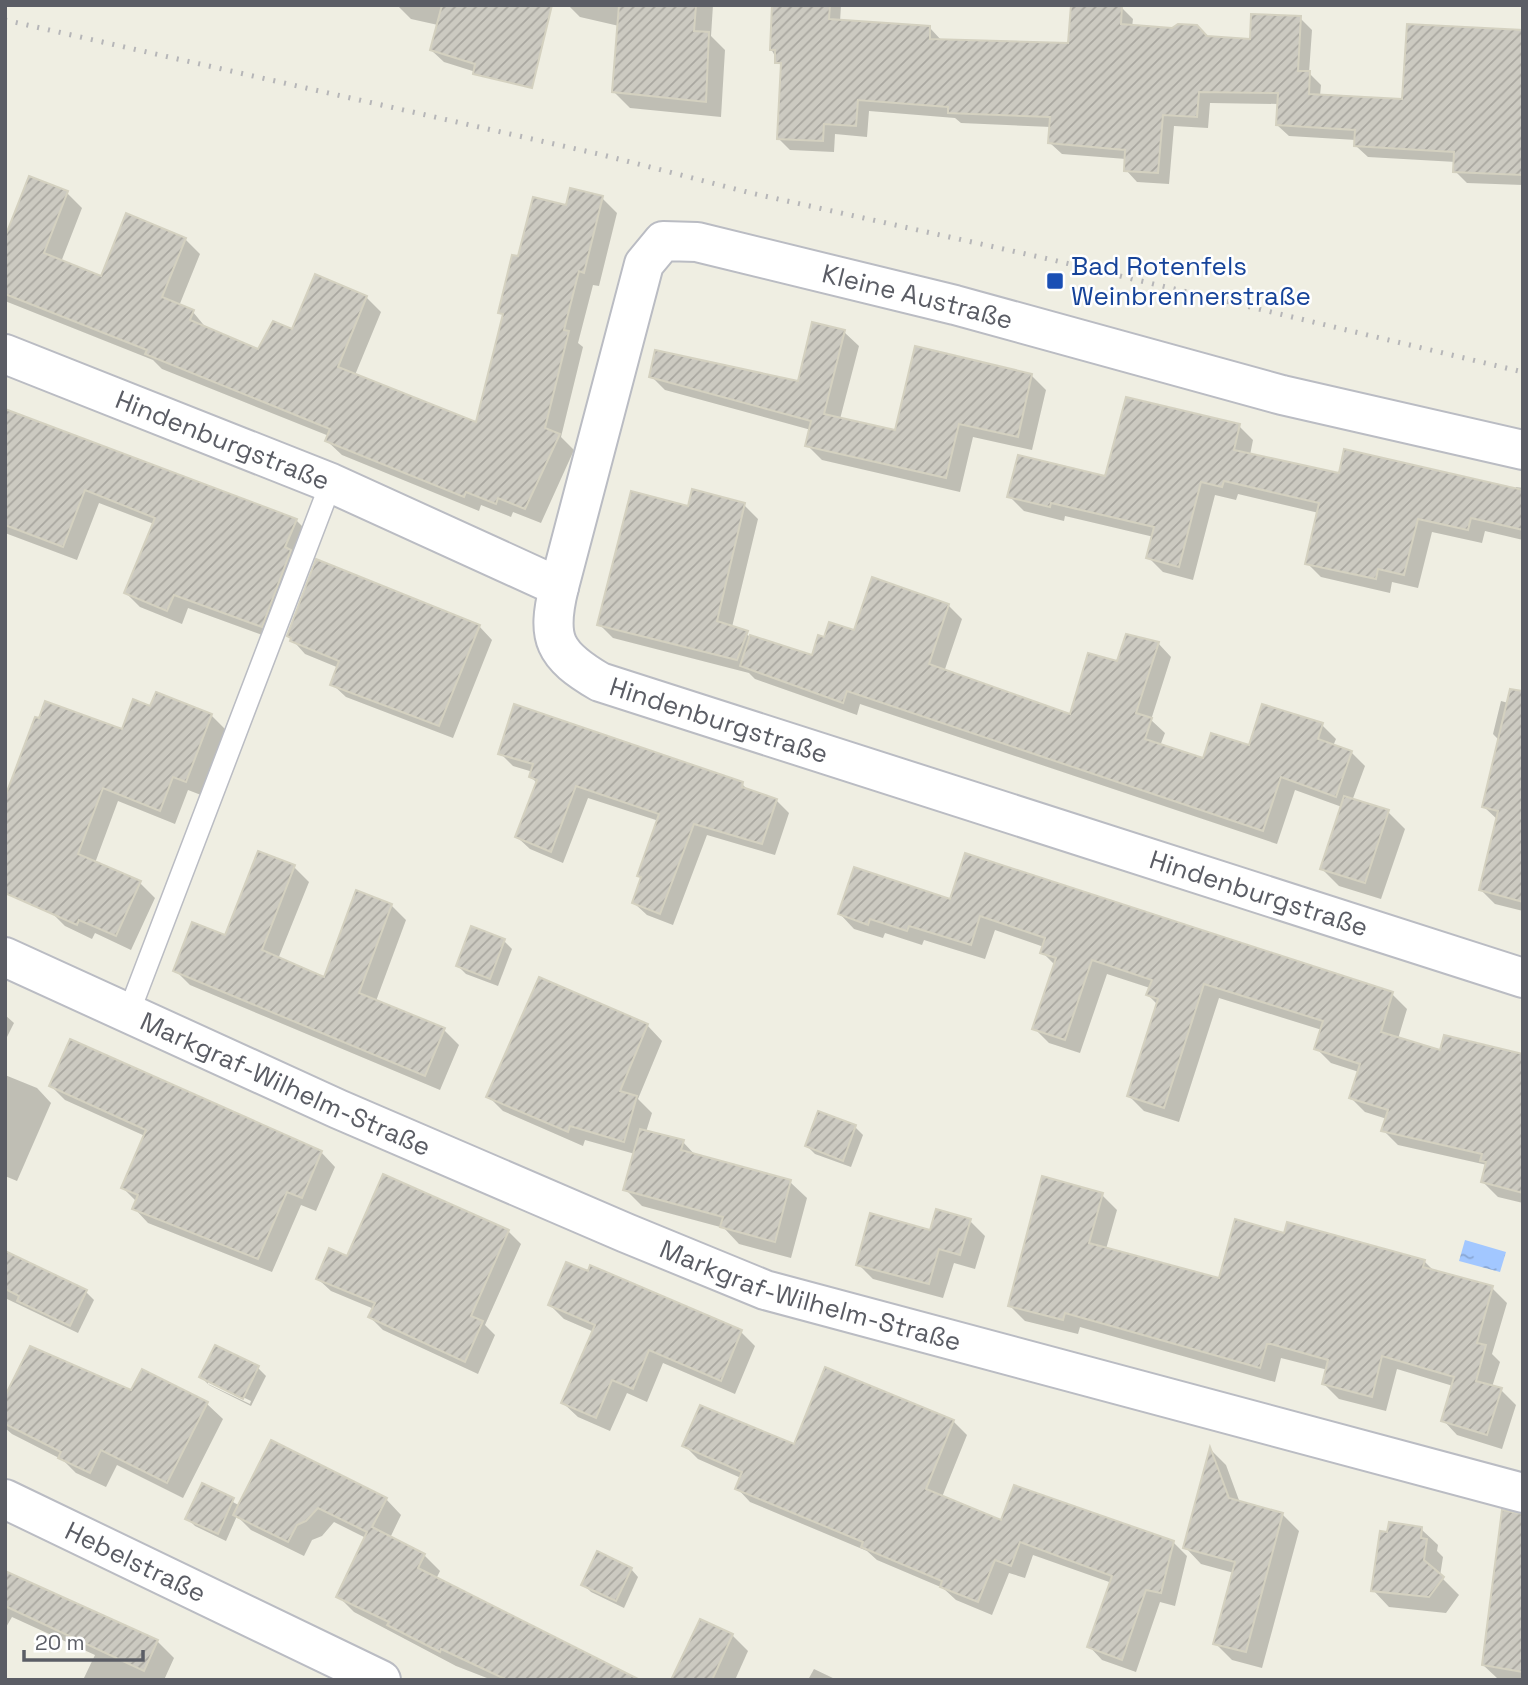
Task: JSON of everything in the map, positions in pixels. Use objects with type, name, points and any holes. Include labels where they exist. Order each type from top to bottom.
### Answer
[{"type":"street","name":"Kleine Austraße","points":[[559,587],[644,264],[663,241],[697,242],[955,305],[1282,395],[1523,450]]},
{"type":"street","name":"Hindenburgstraße","points":[[5,354],[331,482],[559,587],[551,616],[556,643],[572,666],[600,682],[1523,978]]},
{"type":"street","name":"Markgraf-Wilhelm-Straße","points":[[5,957],[338,1109],[765,1290],[1523,1493]]},
{"type":"street","name":"Hebelstraße","points":[[5,1499],[381,1680]]},
{"type":"lane","name":"Markgraf-Wilhelm-Straße","points":[[129,1012],[331,482]]},
{"type":"water","points":[[1465,1240],[1506,1252],[1500,1272],[1459,1261]]},
{"type":"building","points":[[442,5],[552,5],[532,88],[473,74],[475,64],[430,50]]},
{"type":"building","points":[[619,5],[696,5],[694,31],[709,32],[706,102],[612,92]]},
{"type":"building","points":[[772,5],[830,5],[829,19],[930,26],[930,39],[1068,43],[1071,5],[1122,5],[1121,24],[1172,28],[1178,24],[1197,25],[1207,36],[1250,39],[1251,14],[1301,16],[1298,71],[1310,71],[1309,94],[1402,99],[1407,24],[1523,30],[1523,175],[1453,172],[1454,152],[1354,146],[1355,130],[1276,125],[1278,93],[1199,92],[1197,117],[1163,115],[1158,173],[1124,171],[1125,150],[1048,143],[1050,117],[948,113],[948,107],[858,100],[856,126],[824,124],[823,141],[777,139],[781,63],[775,63],[775,50],[770,50]]},
{"type":"building","points":[[29,176],[68,191],[44,253],[101,276],[126,213],[186,238],[162,297],[194,310],[190,320],[258,349],[273,321],[292,329],[315,274],[367,296],[338,367],[476,422],[503,314],[498,313],[512,255],[518,256],[533,197],[566,205],[570,188],[603,196],[584,273],[579,271],[564,330],[569,331],[545,428],[560,434],[525,509],[498,498],[496,504],[466,492],[464,497],[325,441],[330,429],[145,354],[147,350],[5,294],[5,237]]},
{"type":"building","points":[[812,322],[845,330],[824,414],[895,430],[915,346],[1032,374],[1018,437],[959,424],[946,478],[805,446],[811,421],[649,377],[655,350],[798,381]]},
{"type":"building","points":[[1126,397],[1240,424],[1234,450],[1339,473],[1344,449],[1523,490],[1523,530],[1471,518],[1468,530],[1418,519],[1404,575],[1378,569],[1376,579],[1305,564],[1319,503],[1224,481],[1222,487],[1201,482],[1179,567],[1146,558],[1154,527],[1051,503],[1050,507],[1007,497],[1018,455],[1105,476]]},
{"type":"building","points":[[5,409],[297,519],[285,547],[291,550],[262,627],[174,595],[167,611],[124,593],[155,518],[85,490],[63,547],[5,525]]},
{"type":"building","points":[[692,489],[745,503],[717,621],[748,631],[737,660],[597,625],[631,491],[688,506]]},
{"type":"building","points":[[316,559],[480,625],[439,726],[330,685],[339,661],[290,641],[291,638],[287,636]]},
{"type":"building","points":[[872,577],[949,604],[929,664],[1070,714],[1088,653],[1117,661],[1126,634],[1159,642],[1136,713],[1152,718],[1145,739],[1203,758],[1211,733],[1249,745],[1262,704],[1323,723],[1318,739],[1352,751],[1336,797],[1281,777],[1263,831],[847,691],[843,703],[740,666],[750,635],[812,655],[818,635],[824,637],[829,622],[854,630]]},
{"type":"building","points":[[1510,689],[1523,691],[1523,902],[1479,890],[1498,811],[1482,807]]},
{"type":"building","points":[[156,692],[212,714],[186,782],[173,777],[160,811],[103,788],[78,854],[141,881],[116,936],[79,920],[77,925],[5,893],[5,797],[35,717],[39,718],[45,701],[122,729],[133,699],[150,706]]},
{"type":"building","points":[[514,704],[743,782],[742,787],[777,799],[762,844],[694,824],[660,914],[632,903],[641,877],[637,876],[659,814],[576,786],[551,852],[515,837],[537,780],[529,777],[533,764],[498,754]]},
{"type":"building","points":[[1344,796],[1389,810],[1365,883],[1320,869]]},
{"type":"building","points":[[258,851],[295,865],[262,950],[324,977],[356,890],[392,904],[359,993],[445,1028],[425,1076],[173,971],[192,922],[225,935]]},
{"type":"building","points":[[965,853],[1393,992],[1381,1032],[1440,1050],[1444,1035],[1523,1054],[1523,1193],[1481,1182],[1486,1162],[1480,1161],[1482,1154],[1381,1131],[1388,1110],[1349,1098],[1360,1064],[1314,1049],[1323,1021],[1204,984],[1164,1108],[1127,1096],[1158,999],[1146,995],[1152,980],[1092,960],[1065,1040],[1032,1029],[1056,958],[1040,953],[1045,938],[980,916],[971,945],[909,926],[907,931],[870,919],[868,925],[838,914],[854,867],[950,899]]},
{"type":"building","points":[[471,926],[505,939],[490,979],[456,966]]},
{"type":"building","points":[[539,977],[648,1024],[620,1091],[637,1096],[624,1142],[570,1126],[568,1132],[486,1097]]},
{"type":"building","points":[[70,1039],[322,1151],[302,1198],[287,1192],[258,1259],[132,1209],[138,1195],[121,1188],[146,1130],[49,1086]]},
{"type":"building","points":[[818,1111],[856,1125],[843,1161],[805,1146]]},
{"type":"building","points":[[640,1129],[684,1140],[681,1150],[791,1180],[775,1242],[720,1227],[723,1217],[623,1190]]},
{"type":"building","points":[[383,1174],[509,1230],[471,1316],[483,1321],[465,1362],[368,1317],[375,1303],[316,1279],[329,1248],[347,1256]]},
{"type":"building","points":[[1042,1176],[1103,1193],[1089,1243],[1219,1278],[1235,1219],[1284,1233],[1287,1222],[1425,1260],[1423,1267],[1493,1286],[1477,1343],[1486,1345],[1476,1381],[1502,1388],[1487,1435],[1441,1421],[1454,1377],[1382,1356],[1372,1397],[1322,1384],[1328,1360],[1271,1344],[1267,1344],[1260,1368],[1065,1313],[1063,1320],[1008,1306]]},
{"type":"building","points":[[936,1209],[971,1219],[960,1255],[939,1249],[929,1284],[856,1265],[870,1213],[930,1230]]},
{"type":"building","points":[[5,1251],[87,1290],[70,1326],[17,1301],[19,1296],[5,1289]]},
{"type":"building","points":[[566,1262],[588,1271],[590,1265],[742,1330],[721,1381],[649,1350],[633,1389],[612,1380],[596,1418],[561,1403],[595,1325],[548,1305]]},
{"type":"building","points":[[215,1345],[259,1366],[243,1399],[199,1377]]},
{"type":"building","points":[[30,1346],[131,1390],[142,1369],[208,1402],[167,1483],[101,1450],[90,1473],[58,1458],[61,1452],[5,1424],[5,1396]]},
{"type":"building","points":[[825,1367],[954,1420],[926,1489],[1001,1520],[1014,1485],[1174,1541],[1161,1593],[1146,1590],[1122,1660],[1087,1647],[1112,1576],[1020,1542],[1011,1566],[995,1560],[978,1602],[940,1587],[942,1581],[861,1547],[863,1542],[735,1489],[742,1472],[682,1446],[700,1405],[794,1444]]},
{"type":"building","points":[[271,1440],[387,1498],[372,1527],[425,1554],[418,1568],[640,1680],[507,1680],[441,1649],[440,1652],[387,1625],[389,1622],[336,1597],[367,1532],[318,1508],[306,1521],[297,1525],[288,1542],[233,1515]]},
{"type":"building","points":[[1210,1447],[1229,1498],[1283,1513],[1246,1652],[1213,1644],[1235,1562],[1183,1548]]},
{"type":"building","points":[[202,1483],[234,1498],[218,1534],[185,1519]]},
{"type":"building","points":[[1502,1510],[1523,1514],[1523,1672],[1482,1665]]},
{"type":"building","points":[[1389,1522],[1422,1527],[1421,1538],[1427,1539],[1424,1560],[1444,1577],[1429,1597],[1371,1591],[1380,1531],[1387,1532]]},
{"type":"building","points":[[597,1551],[632,1568],[616,1601],[581,1585]]},
{"type":"building","points":[[5,1571],[158,1640],[144,1671],[5,1606]]},
{"type":"building","points":[[700,1619],[733,1634],[712,1680],[671,1680]]},
{"type":"railway","points":[[5,20],[603,155],[751,193],[1053,260],[1523,372]]},
{"type":"place","name":"Bad Rotenfels Weinbrennerstraße","points":[[1055,281]]}]
